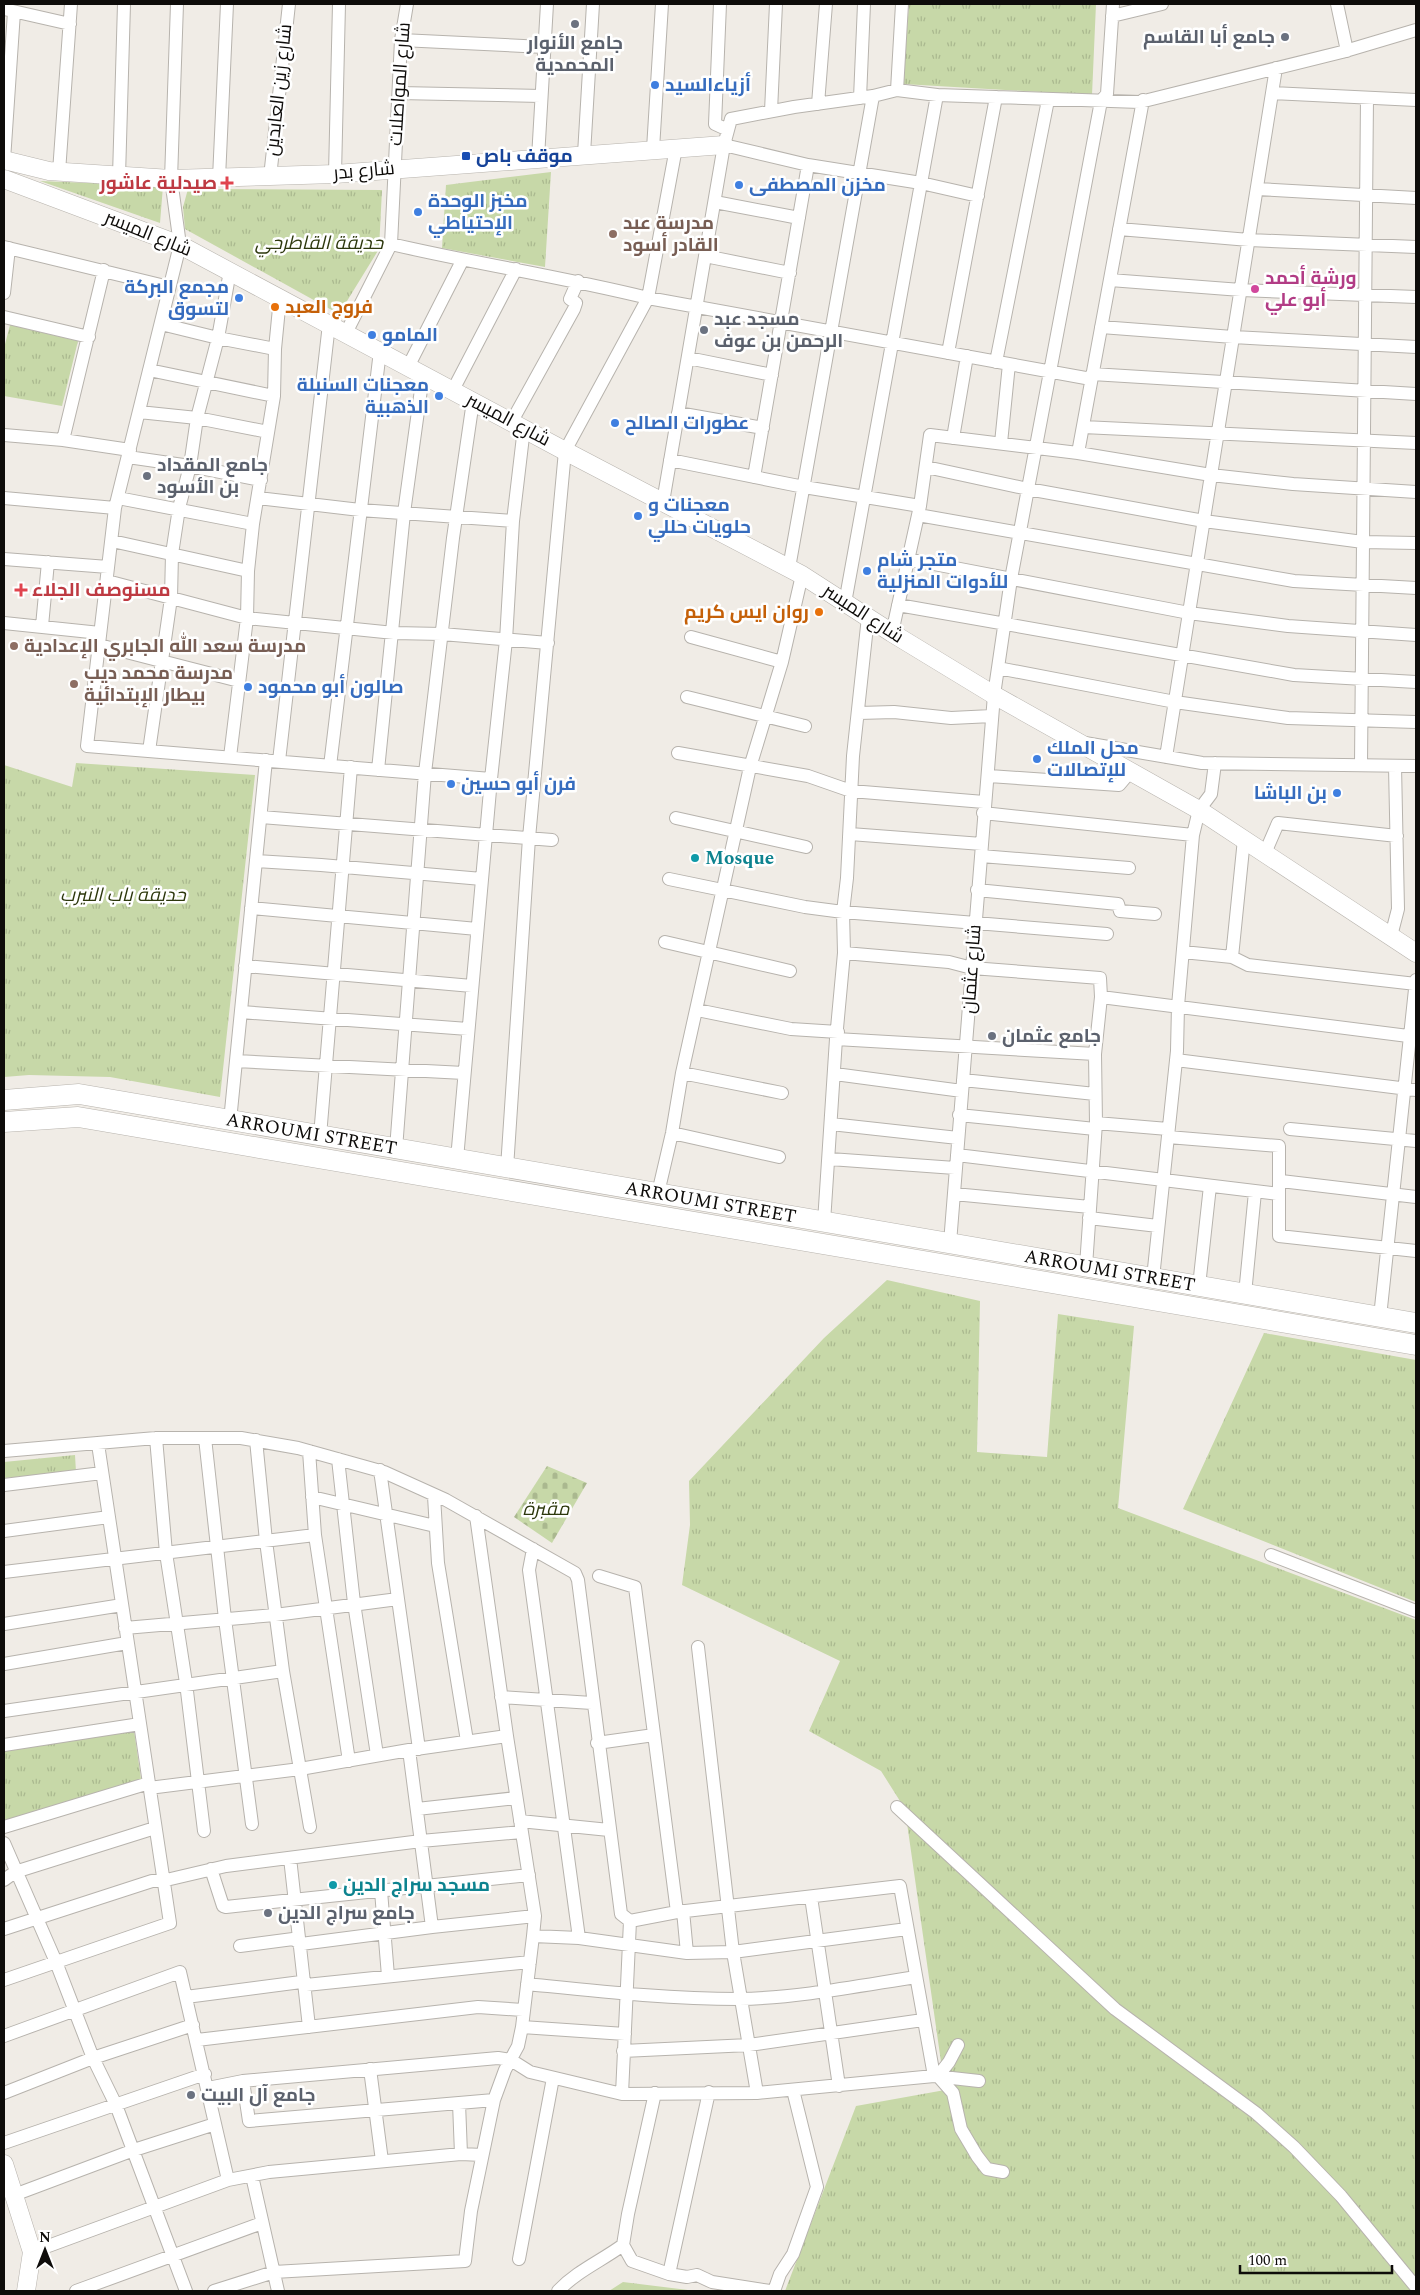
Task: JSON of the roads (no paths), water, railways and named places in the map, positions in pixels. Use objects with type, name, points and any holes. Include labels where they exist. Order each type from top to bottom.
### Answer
[{"type":"main road","name":"شارع بدر","points":[[4,160],[59,172],[119,176],[171,179],[270,177],[335,174],[676,148],[726,138]]},
{"type":"main road","name":"شارع الميسر","points":[[4,179],[180,244],[566,451],[796,571],[892,633],[994,695],[1199,810],[1416,953]]},
{"type":"main road","name":"ARROUMI STREET","points":[[4,1100],[79,1094],[1416,1323]]},
{"type":"main road","name":"ARROUMI STREET","points":[[4,1122],[78,1117],[1416,1345]]},
{"type":"main road","points":[[4,2164],[32,2252],[25,2291]]},
{"type":"street","points":[[59,172],[71,4]]},
{"type":"street","points":[[119,176],[124,4]]},
{"type":"street","points":[[177,4],[171,179],[180,244],[117,503],[87,746],[490,779]]},
{"type":"street","points":[[219,178],[227,4]]},
{"type":"street","name":"شارع زين العابدين","points":[[270,177],[289,4]]},
{"type":"street","points":[[335,174],[338,4]]},
{"type":"street","name":"شارع المواصلات","points":[[346,333],[391,244],[401,40],[407,4]]},
{"type":"street","points":[[538,158],[547,4]]},
{"type":"street","points":[[584,154],[593,4]]},
{"type":"street","points":[[653,149],[655,86],[662,4]]},
{"type":"street","points":[[720,4],[715,124],[726,138],[808,165],[921,183],[978,196]]},
{"type":"street","points":[[771,111],[776,4]]},
{"type":"street","points":[[818,104],[826,4]]},
{"type":"street","points":[[860,98],[864,4]]},
{"type":"street","points":[[888,4],[902,4],[897,90]]},
{"type":"street","points":[[1113,10],[1162,4]]},
{"type":"street","points":[[1337,4],[1347,51]]},
{"type":"street","name":"شارع عثمان","points":[[950,1243],[994,695],[1011,579],[1101,101],[1107,94],[1113,10]]},
{"type":"street","points":[[4,160],[9,11],[70,24]]},
{"type":"street","points":[[663,502],[705,256],[731,119],[771,111],[873,96],[897,90],[1048,100],[1140,102],[1347,51],[1416,30]]},
{"type":"street","points":[[401,40],[544,47]]},
{"type":"street","points":[[1166,757],[1276,68]]},
{"type":"street","points":[[399,93],[541,96]]},
{"type":"street","points":[[1272,93],[1416,100]]},
{"type":"street","points":[[845,603],[894,343],[937,94]]},
{"type":"street","points":[[658,1193],[672,1133],[682,1073],[750,766],[782,662],[796,571],[804,487],[873,96]]},
{"type":"street","points":[[948,353],[996,97]]},
{"type":"street","points":[[1361,765],[1367,98]]},
{"type":"street","points":[[996,362],[1048,100]]},
{"type":"street","points":[[1078,453],[1142,100]]},
{"type":"street","points":[[507,1168],[529,838],[566,451],[648,298],[676,148]]},
{"type":"street","points":[[754,477],[808,165]]},
{"type":"street","points":[[1257,189],[1416,198]]},
{"type":"street","points":[[715,202],[800,218]]},
{"type":"street","points":[[1119,229],[1249,240],[1416,247]]},
{"type":"street","points":[[391,244],[462,260],[578,281],[648,298],[1050,372],[1092,377],[1226,382],[1416,394]]},
{"type":"street","points":[[4,294],[7,248],[169,286]]},
{"type":"street","points":[[705,256],[790,273]]},
{"type":"street","points":[[378,770],[394,633],[416,371],[462,260]]},
{"type":"street","points":[[64,440],[104,270]]},
{"type":"street","points":[[453,390],[516,270]]},
{"type":"street","points":[[149,751],[171,598],[172,554],[179,508],[190,466],[197,418],[218,338],[230,271]]},
{"type":"street","points":[[1110,280],[1241,290],[1416,297]]},
{"type":"street","points":[[457,1159],[490,779],[506,640],[518,425],[574,309],[576,303],[570,298],[578,281]]},
{"type":"street","points":[[230,757],[247,618],[248,571],[253,524],[262,480],[274,396],[275,349],[280,298]]},
{"type":"street","points":[[4,317],[89,337]]},
{"type":"street","points":[[160,324],[275,349]]},
{"type":"street","points":[[230,1121],[261,817],[294,623],[329,324]]},
{"type":"street","points":[[1101,327],[1233,337],[1416,347]]},
{"type":"street","points":[[330,766],[380,351]]},
{"type":"street","points":[[953,438],[967,356]]},
{"type":"street","points":[[688,358],[772,375]]},
{"type":"street","points":[[1001,443],[1009,364]]},
{"type":"street","points":[[149,370],[274,396]]},
{"type":"street","points":[[396,1149],[425,773],[473,401]]},
{"type":"street","points":[[139,412],[197,418],[268,432]]},
{"type":"street","points":[[678,413],[763,428]]},
{"type":"street","points":[[1082,427],[1416,443]]},
{"type":"street","points":[[4,435],[64,440],[262,480]]},
{"type":"street","points":[[892,633],[919,510],[930,435],[1078,453],[1211,475],[1364,490],[1416,492]]},
{"type":"street","points":[[670,460],[804,487],[866,497],[1020,532],[1294,581],[1416,588]]},
{"type":"street","points":[[926,467],[1028,489],[1204,521],[1363,542],[1416,543]]},
{"type":"street","points":[[4,498],[179,508],[253,524]]},
{"type":"street","points":[[258,498],[404,514],[513,521]]},
{"type":"street","points":[[112,541],[248,571]]},
{"type":"street","points":[[4,559],[108,567]]},
{"type":"street","points":[[908,559],[1189,613],[1288,626],[1416,635]]},
{"type":"street","points":[[42,626],[48,562]]},
{"type":"street","points":[[107,581],[247,618],[394,633],[442,634],[548,643]]},
{"type":"street","points":[[898,605],[1294,675],[1416,682]]},
{"type":"street","points":[[824,1222],[844,953],[843,912],[850,834],[851,791],[868,617]]},
{"type":"street","points":[[4,623],[42,626],[100,639],[162,661],[239,681]]},
{"type":"street","points":[[691,637],[782,662]]},
{"type":"street","points":[[998,668],[1175,702],[1288,718],[1416,722]]},
{"type":"street","points":[[687,697],[765,714],[806,726]]},
{"type":"street","points":[[859,713],[894,712],[951,718],[992,716]]},
{"type":"street","points":[[1076,741],[1166,757],[1215,763],[1416,766]]},
{"type":"street","points":[[678,753],[808,776],[851,791],[1193,835]]},
{"type":"street","points":[[1153,1278],[1176,1060],[1178,1006],[1193,835],[1199,810],[1211,794],[1215,763]]},
{"type":"street","points":[[1391,936],[1398,909],[1395,766]]},
{"type":"street","points":[[320,1136],[351,767]]},
{"type":"street","points":[[989,776],[1119,784],[1130,772]]},
{"type":"street","points":[[261,817],[552,840]]},
{"type":"street","points":[[676,818],[806,847]]},
{"type":"street","points":[[1265,853],[1278,823],[1397,836]]},
{"type":"street","points":[[850,834],[1129,868]]},
{"type":"street","points":[[1232,957],[1244,839]]},
{"type":"street","points":[[256,862],[321,865],[482,879]]},
{"type":"street","points":[[669,879],[723,891],[843,912],[1107,934]]},
{"type":"street","points":[[978,890],[1118,904],[1120,911],[1155,914]]},
{"type":"street","points":[[251,908],[477,929]]},
{"type":"street","points":[[665,942],[790,971]]},
{"type":"street","points":[[1183,952],[1232,957],[1248,964],[1416,982],[1410,1089],[1399,1140],[1380,1317]]},
{"type":"street","points":[[844,953],[949,962],[972,968],[1100,978],[1101,997],[1095,1054],[1096,1126],[1086,1266]]},
{"type":"street","points":[[246,966],[472,986]]},
{"type":"street","points":[[1101,997],[1413,1037]]},
{"type":"street","points":[[697,1010],[791,1029],[837,1035],[965,1047],[1095,1054]]},
{"type":"street","points":[[241,1012],[468,1029]]},
{"type":"street","points":[[1176,1060],[1410,1089]]},
{"type":"street","points":[[236,1061],[464,1073]]},
{"type":"street","points":[[682,1073],[782,1094]]},
{"type":"street","points":[[835,1074],[1095,1094]]},
{"type":"street","points":[[959,1115],[1096,1126],[1279,1146],[1281,1180],[1279,1236],[1416,1251]]},
{"type":"street","points":[[832,1124],[958,1138]]},
{"type":"street","points":[[1290,1129],[1416,1141]]},
{"type":"street","points":[[672,1133],[779,1156]]},
{"type":"street","points":[[957,1155],[1279,1194]]},
{"type":"street","points":[[830,1159],[956,1168]]},
{"type":"street","points":[[1281,1180],[1416,1197]]},
{"type":"street","points":[[1199,1286],[1210,1186]]},
{"type":"street","points":[[1245,1294],[1255,1192]]},
{"type":"street","points":[[954,1194],[1090,1213],[1158,1226]]},
{"type":"street","points":[[156,1438],[166,1553],[186,1683],[204,1831]]},
{"type":"street","points":[[4,1451],[156,1438],[240,1438],[309,1451],[380,1470],[476,1516],[575,1573],[578,1580],[592,1703],[621,1914],[630,1921],[680,1912],[900,1886],[936,2076],[953,2093],[961,2130],[976,2156],[987,2169],[1003,2172]]},
{"type":"street","points":[[205,1438],[225,1619],[252,1824]]},
{"type":"street","points":[[256,1440],[275,1615],[310,1827]]},
{"type":"street","points":[[4,1980],[170,1923],[162,1881],[98,1444]]},
{"type":"street","points":[[309,1451],[315,1536],[324,1607],[349,1760]]},
{"type":"street","points":[[338,1459],[354,1604],[377,1756]]},
{"type":"street","points":[[380,1470],[398,1598],[414,1749],[416,1809],[432,1927]]},
{"type":"street","points":[[4,1485],[102,1473]]},
{"type":"street","points":[[434,1496],[438,1563],[467,1741]]},
{"type":"street","points":[[312,1497],[435,1526]]},
{"type":"street","points":[[214,2291],[274,2272],[465,2261],[471,2211],[494,2100],[518,2046],[522,2027],[535,1916],[506,1736],[476,1516]]},
{"type":"street","points":[[4,1532],[109,1517]]},
{"type":"street","points":[[4,1572],[315,1536]]},
{"type":"street","points":[[533,1549],[529,1570],[579,1938]]},
{"type":"street","points":[[1272,1555],[1416,1611]]},
{"type":"street","points":[[599,1576],[635,1587],[654,1735],[680,1912],[688,1953]]},
{"type":"street","points":[[125,1628],[275,1615],[398,1598]]},
{"type":"street","points":[[4,1624],[122,1606]]},
{"type":"street","points":[[4,1664],[128,1643]]},
{"type":"street","points":[[698,1648],[733,1952],[757,2093]]},
{"type":"street","points":[[4,1711],[135,1690],[283,1671]]},
{"type":"street","points":[[501,1697],[592,1703]]},
{"type":"street","points":[[4,1745],[140,1724]]},
{"type":"street","points":[[598,1743],[654,1735]]},
{"type":"street","points":[[4,1827],[149,1785],[198,1782],[300,1769],[414,1749],[506,1736]]},
{"type":"street","points":[[416,1809],[516,1798]]},
{"type":"street","points":[[898,1807],[1115,2009],[1256,2113],[1294,2146],[1341,2196],[1416,2287]]},
{"type":"street","points":[[4,1929],[152,1881],[162,1881],[211,1869],[521,1827],[564,1826],[609,1830]]},
{"type":"street","points":[[4,1880],[15,1872],[155,1828]]},
{"type":"street","points":[[4,1843],[15,1872],[56,1962],[93,2058],[116,2105],[186,2291]]},
{"type":"street","points":[[290,1858],[306,1984],[309,2027]]},
{"type":"street","points":[[211,1869],[223,1906],[427,1887],[528,1875]]},
{"type":"street","points":[[381,1891],[388,1976]]},
{"type":"street","points":[[811,1897],[839,2086]]},
{"type":"street","points":[[240,1946],[293,1939],[301,1944],[535,1916]]},
{"type":"street","points":[[622,2094],[630,1921]]},
{"type":"street","points":[[533,1936],[579,1938],[688,1953],[733,1952],[907,1929]]},
{"type":"street","points":[[186,1996],[301,1982],[306,1984],[530,1962]]},
{"type":"street","points":[[4,2036],[180,1972],[228,2180]]},
{"type":"street","points":[[527,1984],[627,1994],[740,1998],[825,1990],[916,1977]]},
{"type":"street","points":[[197,2040],[478,2007],[524,2010]]},
{"type":"street","points":[[623,2051],[749,2045],[924,2020]]},
{"type":"street","points":[[4,2094],[93,2058],[193,2024]]},
{"type":"street","points":[[522,2027],[625,2034]]},
{"type":"street","points":[[936,2076],[949,2062],[958,2045]]},
{"type":"street","points":[[208,2088],[243,2081],[498,2058],[511,2060],[530,2072],[622,2094],[757,2093],[936,2076],[979,2081]]},
{"type":"street","points":[[370,2069],[382,2161]]},
{"type":"street","points":[[4,2143],[205,2074]]},
{"type":"street","points":[[519,2259],[553,2078]]},
{"type":"street","points":[[243,2081],[249,2120],[494,2100]]},
{"type":"street","points":[[774,2291],[780,2274],[793,2254],[817,2187],[793,2090]]},
{"type":"street","points":[[669,2274],[709,2092]]},
{"type":"street","points":[[632,2261],[624,2245],[628,2214],[655,2093]]},
{"type":"street","points":[[459,2103],[461,2154]]},
{"type":"street","points":[[14,2195],[134,2150],[215,2124]]},
{"type":"street","points":[[32,2252],[228,2180],[382,2161],[461,2154],[482,2155]]},
{"type":"street","points":[[252,2176],[278,2291]]},
{"type":"street","points":[[76,2291],[262,2223]]},
{"type":"street","points":[[603,2260],[624,2245]]},
{"type":"street","points":[[558,2291],[595,2261],[603,2260],[632,2261],[669,2274],[687,2277],[697,2274],[712,2282],[770,2291]]},
{"type":"place","name":"جامع الأنوار المحمدية","points":[[575,24]]},
{"type":"place","name":"جامع أبا القاسم","points":[[1285,37]]},
{"type":"place","name":"أزياءالسيد","points":[[655,85]]},
{"type":"place","name":"موقف باص","points":[[466,156]]},
{"type":"place","name":"صيدلية عاشور","points":[[227,183]]},
{"type":"place","name":"مخزن المصطفى","points":[[739,185]]},
{"type":"place","name":"مخبز الوحدة الإحتياطي","points":[[418,212]]},
{"type":"place","name":"مدرسة عبد القادر أسود","points":[[613,234]]},
{"type":"place","name":"ورشة أحمد أبو علي","points":[[1255,289]]},
{"type":"place","name":"مجمع البركة لتسوق","points":[[239,298]]},
{"type":"place","name":"فروج العبد","points":[[275,307]]},
{"type":"place","name":"مسجد عبد الرحمن بن عوف","points":[[704,330]]},
{"type":"place","name":"المامو","points":[[372,335]]},
{"type":"place","name":"معجنات السنبلة الذهبية","points":[[439,396]]},
{"type":"place","name":"عطورات الصالح","points":[[615,423]]},
{"type":"place","name":"جامع المقداد بن الأسود","points":[[147,476]]},
{"type":"place","name":"معجنات و حلويات حللي","points":[[638,516]]},
{"type":"place","name":"متجر شام للأدوات المنزلية","points":[[867,571]]},
{"type":"place","name":"مسنوصف الجلاء","points":[[21,590]]},
{"type":"place","name":"روان ايس كريم","points":[[819,612]]},
{"type":"place","name":"مدرسة سعد الله الجابري الإعدادية","points":[[14,646]]},
{"type":"place","name":"مدرسة محمد ديب بيطار الإبتدائية","points":[[74,684]]},
{"type":"place","name":"صالون أبو محمود","points":[[248,687]]},
{"type":"place","name":"محل الملك للإتصالات","points":[[1037,759]]},
{"type":"place","name":"فرن أبو حسين","points":[[451,784]]},
{"type":"place","name":"بن الباشا","points":[[1337,793]]},
{"type":"place","name":"Mosque","points":[[695,858]]},
{"type":"place","name":"جامع عثمان","points":[[992,1036]]},
{"type":"place","name":"مسجد سراج الدين","points":[[333,1885]]},
{"type":"place","name":"جامع سراج الدين","points":[[268,1913]]},
{"type":"place","name":"جامع آل البيت","points":[[191,2095]]},
{"type":"park label","name":"حديقة القاطرجي","points":[[319,243]]},
{"type":"park label","name":"حديقة باب النيرب","points":[[123,895]]},
{"type":"park label","name":"مقبرة","points":[[546,1509]]}]
